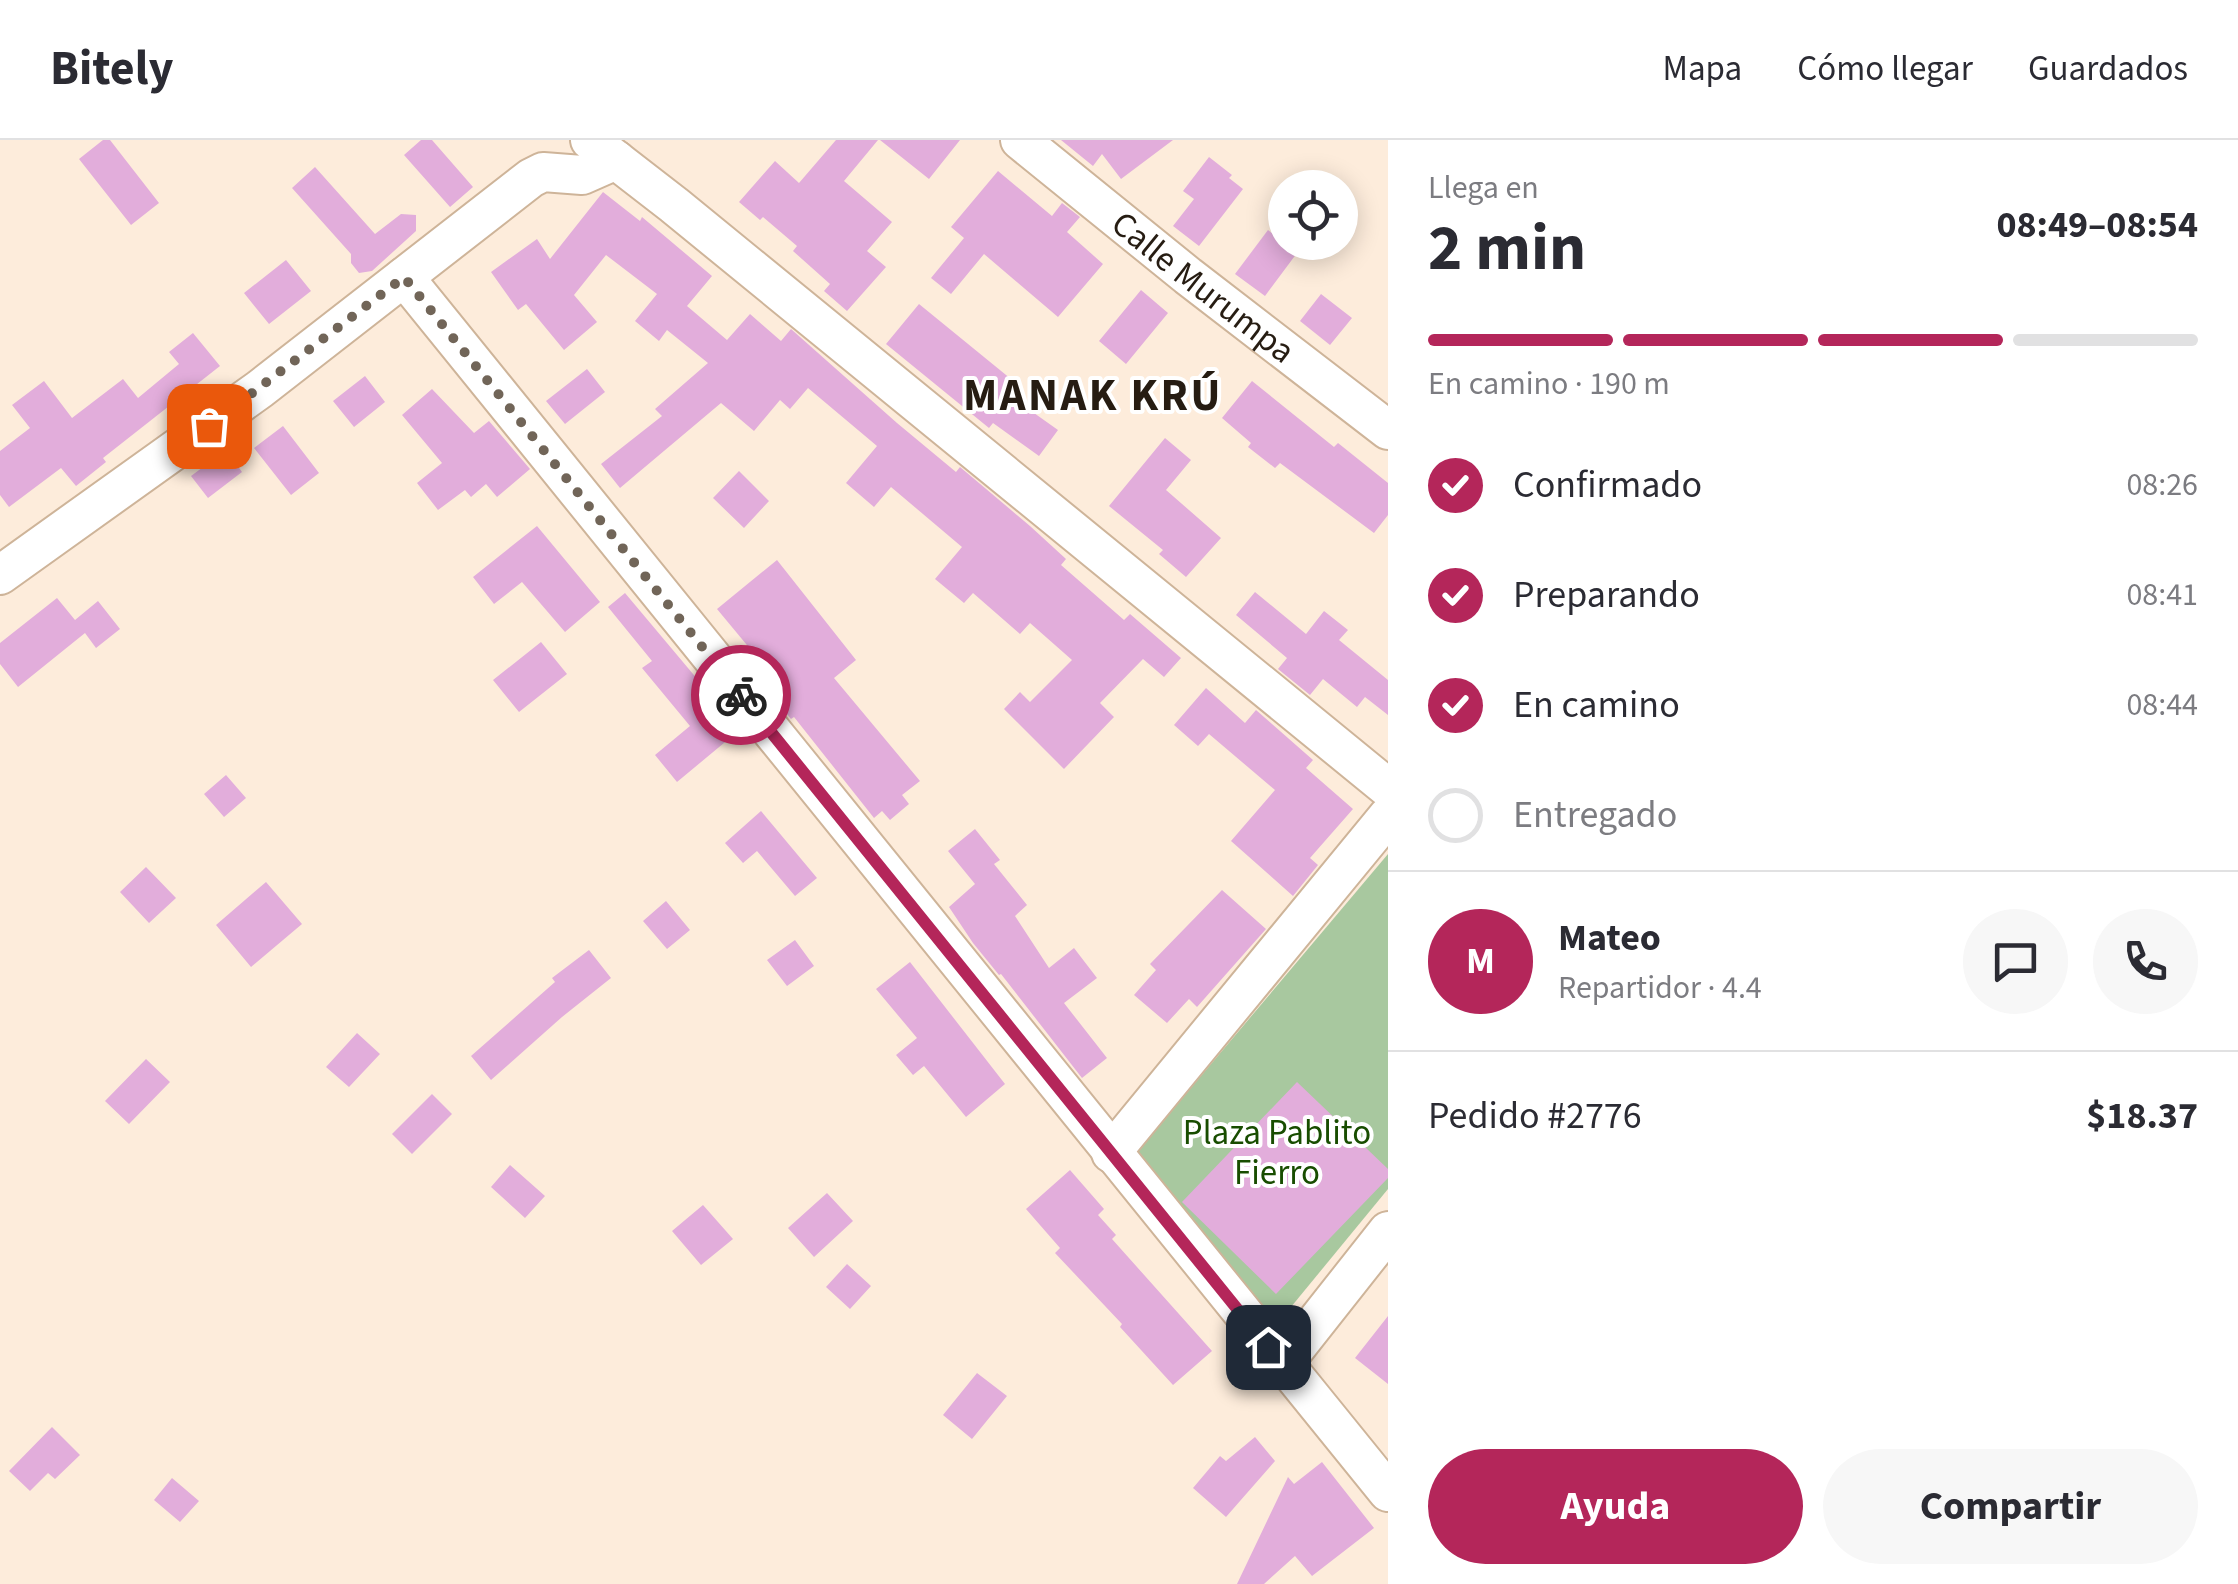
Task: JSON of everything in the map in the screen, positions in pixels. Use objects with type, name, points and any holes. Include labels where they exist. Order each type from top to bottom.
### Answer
[{"type":"street","points":[[531,178],[538,140]]},
{"type":"street","name":"Calle Murumpa","points":[[1020,140],[1388,430]]},
{"type":"street","points":[[0,575],[260,389],[531,178],[543,172],[582,175],[603,150],[1388,788]]},
{"type":"street","points":[[404,277],[1388,1492]]},
{"type":"street","points":[[1111,1153],[1388,816]]},
{"type":"street","points":[[1282,1364],[1388,1231]]},
{"type":"green space","name":"Plaza Pablito Fierro","points":[[1388,854],[1388,1189],[1277,1324],[1136,1153]]},
{"type":"building","points":[[103,140],[110,140],[159,203],[131,225],[79,159]]},
{"type":"building","points":[[421,140],[432,140],[473,187],[450,207],[404,155]]},
{"type":"building","points":[[836,140],[878,140],[844,181],[892,222],[867,251],[886,267],[847,311],[824,291],[830,284],[793,251],[797,246],[739,202],[775,161],[799,183]]},
{"type":"building","points":[[880,140],[960,140],[929,179]]},
{"type":"building","points":[[1061,140],[1173,140],[1121,179],[1102,154],[1093,166]]},
{"type":"building","points":[[1209,157],[1243,189],[1199,246],[1173,226],[1194,199],[1183,191]]},
{"type":"building","points":[[315,167],[375,234],[401,214],[416,215],[416,231],[372,271],[359,273],[351,263],[351,254],[292,188]]},
{"type":"building","points":[[998,171],[1052,216],[1062,203],[1080,217],[1067,232],[1103,264],[1058,317],[984,254],[951,294],[931,278],[964,238],[951,227]]},
{"type":"building","points":[[603,192],[640,221],[642,217],[712,276],[687,306],[727,340],[750,314],[781,341],[791,329],[956,472],[960,467],[1030,526],[1066,559],[1061,565],[1124,620],[1130,614],[1181,658],[1164,677],[1143,659],[1100,703],[1114,717],[1064,769],[1004,709],[1020,692],[1030,702],[1072,660],[1030,623],[1020,634],[973,593],[964,603],[935,579],[962,547],[891,487],[874,507],[846,483],[877,446],[808,388],[790,409],[780,400],[754,431],[721,403],[620,488],[601,464],[662,416],[655,409],[708,363],[667,330],[659,341],[635,321],[657,294],[606,255],[574,295],[597,322],[564,350],[526,304],[518,310],[491,272],[537,239],[550,259]]},
{"type":"building","points":[[1268,230],[1268,260],[1292,260],[1265,296],[1235,274]]},
{"type":"building","points":[[286,260],[311,291],[269,324],[244,293]]},
{"type":"building","points":[[1141,290],[1168,313],[1126,364],[1099,341]]},
{"type":"building","points":[[1321,294],[1352,318],[1330,345],[1300,321]]},
{"type":"building","points":[[919,304],[1022,388],[1013,398],[1058,430],[1039,456],[993,423],[989,428],[886,344]]},
{"type":"building","points":[[193,333],[220,366],[103,458],[106,462],[76,486],[61,468],[9,507],[0,495],[0,451],[30,428],[12,405],[44,381],[72,418],[123,379],[138,398],[179,364],[169,352]]},
{"type":"building","points":[[587,369],[605,392],[565,424],[546,401]]},
{"type":"building","points":[[365,376],[385,402],[354,427],[333,401]]},
{"type":"building","points":[[1252,381],[1334,447],[1338,443],[1388,483],[1388,515],[1374,533],[1280,463],[1275,468],[1248,447],[1251,443],[1222,418]]},
{"type":"building","points":[[432,389],[474,433],[489,421],[530,469],[497,497],[486,484],[471,497],[465,490],[438,510],[417,483],[442,463],[402,415]]},
{"type":"building","points":[[283,426],[319,473],[291,495],[254,448]]},
{"type":"building","points":[[1165,438],[1191,460],[1166,490],[1221,538],[1186,577],[1159,554],[1163,550],[1109,506]]},
{"type":"building","points":[[226,450],[242,472],[208,498],[191,476]]},
{"type":"building","points":[[739,471],[769,501],[744,528],[713,498]]},
{"type":"building","points":[[537,526],[600,602],[565,632],[522,582],[494,604],[473,577]]},
{"type":"building","points":[[777,560],[856,660],[834,678],[920,781],[902,795],[909,804],[890,820],[882,811],[874,818],[794,717],[791,719],[747,664],[756,656],[717,609]]},
{"type":"building","points":[[1255,592],[1306,634],[1324,611],[1348,630],[1339,640],[1388,680],[1388,715],[1365,697],[1357,707],[1323,679],[1310,695],[1278,669],[1287,658],[1236,615]]},
{"type":"building","points":[[625,593],[714,699],[704,707],[730,738],[677,782],[655,755],[690,726],[642,668],[652,661],[608,607]]},
{"type":"building","points":[[57,598],[75,620],[98,601],[120,629],[96,648],[85,633],[18,687],[0,664],[0,643]]},
{"type":"building","points":[[541,642],[567,674],[519,712],[493,680]]},
{"type":"building","points":[[1206,688],[1245,723],[1256,710],[1313,760],[1306,768],[1353,809],[1310,858],[1318,865],[1293,896],[1231,841],[1275,790],[1209,734],[1198,746],[1174,725]]},
{"type":"building","points":[[226,775],[246,798],[224,817],[204,794]]},
{"type":"building","points":[[761,811],[817,878],[795,896],[757,851],[743,863],[725,843]]},
{"type":"building","points":[[975,829],[1000,860],[994,864],[1027,905],[1015,916],[1049,968],[1074,948],[1097,978],[1064,1003],[1107,1058],[1082,1078],[973,943],[949,907],[975,884],[948,851]]},
{"type":"building","points":[[146,867],[176,898],[149,923],[120,892]]},
{"type":"building","points":[[266,882],[302,924],[251,967],[216,925]]},
{"type":"building","points":[[1222,890],[1266,929],[1197,1007],[1189,999],[1167,1023],[1134,995],[1156,970],[1150,964]]},
{"type":"building","points":[[666,901],[690,930],[667,949],[643,921]]},
{"type":"building","points":[[795,940],[814,966],[787,986],[767,960]]},
{"type":"building","points":[[589,950],[611,978],[491,1080],[471,1056],[555,982],[552,978]]},
{"type":"building","points":[[910,962],[1005,1084],[966,1117],[924,1066],[913,1075],[896,1055],[917,1038],[876,989]]},
{"type":"building","points":[[357,1033],[380,1054],[349,1087],[326,1067]]},
{"type":"building","points":[[146,1059],[170,1082],[129,1124],[105,1101]]},
{"type":"building","points":[[1297,1082],[1388,1169],[1388,1178],[1276,1294],[1182,1202]]},
{"type":"building","points":[[432,1094],[452,1114],[412,1154],[392,1134]]},
{"type":"building","points":[[510,1165],[545,1196],[525,1218],[491,1187]]},
{"type":"building","points":[[1070,1170],[1104,1209],[1098,1215],[1116,1235],[1112,1239],[1212,1351],[1173,1385],[1055,1253],[1060,1248],[1026,1209]]},
{"type":"building","points":[[827,1193],[853,1221],[814,1257],[788,1228]]},
{"type":"building","points":[[703,1205],[733,1239],[701,1265],[672,1231]]},
{"type":"building","points":[[847,1264],[871,1286],[850,1309],[826,1287]]},
{"type":"building","points":[[1388,1316],[1388,1384],[1355,1358]]},
{"type":"building","points":[[977,1373],[1007,1396],[972,1439],[943,1415]]},
{"type":"building","points":[[52,1427],[80,1455],[55,1479],[48,1473],[30,1491],[9,1471]]},
{"type":"building","points":[[1255,1437],[1275,1461],[1226,1517],[1193,1488],[1220,1456],[1226,1461]]},
{"type":"building","points":[[1322,1462],[1374,1528],[1312,1576],[1295,1556],[1264,1584],[1237,1584],[1288,1477],[1294,1484]]},
{"type":"building","points":[[172,1478],[199,1501],[180,1522],[154,1500]]},
{"type":"way so far","points":[[209,426],[404,277],[741,695]]},
{"type":"district","name":"MANAK KRÚ","points":[[1093,394]]},
{"type":"route","points":[[741,695],[1268,1347]]}]
